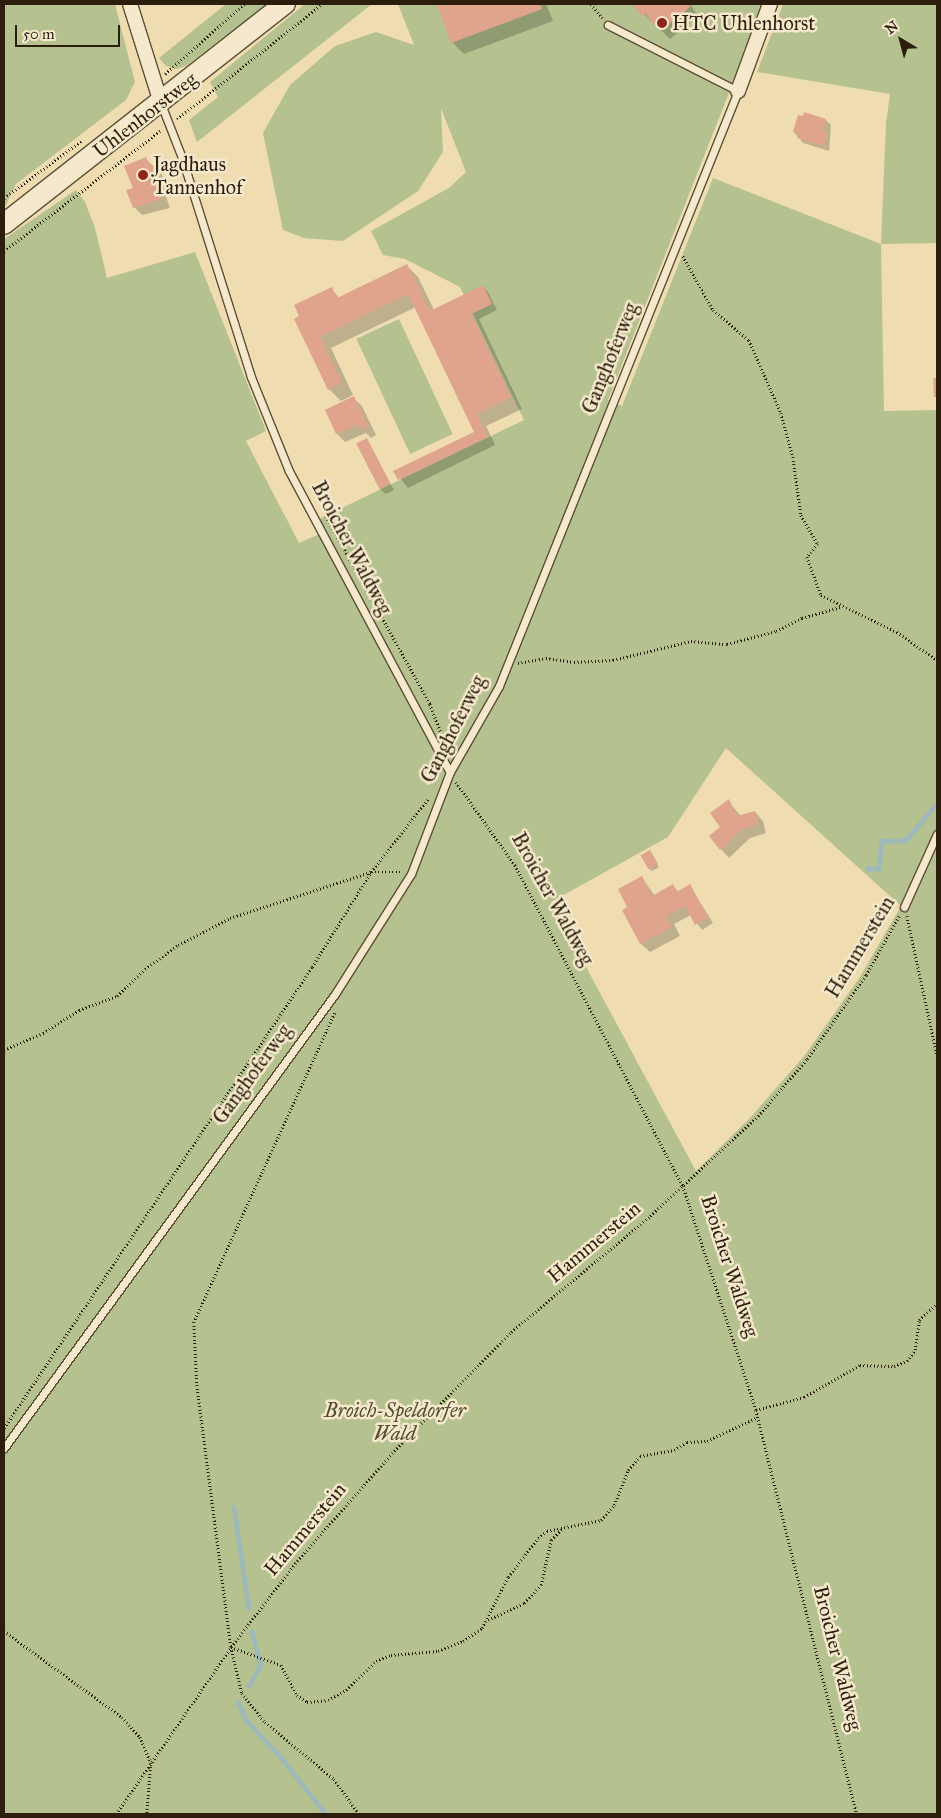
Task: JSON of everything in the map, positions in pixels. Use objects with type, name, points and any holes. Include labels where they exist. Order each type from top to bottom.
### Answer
[{"type":"main road","name":"Uhlenhorstweg","points":[[4,224],[161,103],[285,4]]},
{"type":"street","name":"Broicher Waldweg","points":[[130,4],[161,103]]},
{"type":"street","name":"Ganghoferweg","points":[[738,91],[770,4]]},
{"type":"lane","points":[[608,25],[738,91]]},
{"type":"lane","name":"Ganghoferweg","points":[[4,1448],[335,994],[411,874],[450,772],[507,666],[678,245],[738,91]]},
{"type":"lane","name":"Broicher Waldweg","points":[[161,103],[251,377],[289,471],[450,772]]},
{"type":"lane","name":"Hammerstein","points":[[904,907],[937,834]]},
{"type":"path","points":[[155,83],[244,4]]},
{"type":"path","points":[[4,251],[169,125],[322,4]]},
{"type":"path","points":[[591,4],[608,25]]},
{"type":"path","points":[[4,198],[83,139]]},
{"type":"path","points":[[678,245],[713,310],[749,340],[781,413],[793,457],[801,515],[818,544],[807,557],[821,595],[897,632],[937,660]]},
{"type":"path","points":[[322,507],[430,704],[443,739]]},
{"type":"path","points":[[507,666],[546,658],[574,662],[613,660],[691,641],[726,644],[748,640],[841,606]]},
{"type":"path","name":"Broicher Waldweg","points":[[450,772],[515,865],[683,1186],[756,1410],[857,1814]]},
{"type":"path","points":[[4,1428],[312,967],[371,872],[432,794]]},
{"type":"path","points":[[4,1050],[43,1032],[80,1010],[117,996],[145,969],[197,933],[230,918],[371,872],[411,874]]},
{"type":"path","points":[[904,907],[937,1055]]},
{"type":"path","name":"Hammerstein","points":[[116,1814],[231,1647],[297,1560],[394,1451],[511,1332],[683,1186],[758,1116],[807,1059],[866,975],[904,907]]},
{"type":"path","points":[[335,994],[337,1009],[194,1322],[197,1385],[231,1647],[242,1693],[265,1722],[334,1779],[359,1814]]},
{"type":"path","points":[[756,1410],[804,1397],[860,1365],[894,1366],[907,1361],[915,1350],[919,1320],[937,1304]]},
{"type":"path","points":[[486,1620],[508,1577],[527,1551],[547,1531],[601,1520],[614,1505],[628,1470],[640,1456],[674,1450],[687,1442],[707,1441],[758,1418]]},
{"type":"path","points":[[231,1647],[281,1664],[297,1695],[307,1702],[328,1700],[346,1690],[376,1661],[391,1655],[438,1651],[463,1641],[486,1620],[524,1603],[541,1585],[551,1540],[562,1528]]},
{"type":"path","points":[[4,1631],[122,1717],[140,1737],[151,1763],[147,1814]]},
{"type":"green space","points":[[4,4],[115,4],[135,82],[126,100],[16,184],[4,209]]},
{"type":"green space","points":[[226,4],[267,4],[186,66],[176,69],[166,66],[159,58]]},
{"type":"green space","points":[[305,4],[372,4],[197,142],[189,120],[218,97],[210,82]]},
{"type":"green space","name":"Broich-Speldorfer Wald","points":[[398,4],[764,4],[608,400],[622,406],[713,178],[881,244],[884,411],[937,410],[937,1814],[4,1814],[4,239],[76,190],[85,202],[95,228],[107,278],[195,252],[266,431],[246,441],[299,543],[324,532],[319,519],[524,420],[460,287],[405,259],[383,255],[371,231],[449,188],[466,172],[441,108],[443,152],[418,191],[343,241],[304,238],[283,230],[263,133],[290,85],[335,46],[376,32],[414,45]],"holes":[[[726,748],[901,906],[860,977],[805,1055],[751,1117],[696,1171],[551,902],[668,837]]]},
{"type":"green space","points":[[783,4],[937,4],[937,243],[881,244],[886,123],[890,94],[757,72]]},
{"type":"green space","points":[[399,319],[453,434],[410,454],[356,339]]},
{"type":"building","points":[[437,4],[540,4],[542,9],[451,43]]},
{"type":"building","name":"HTC Uhlenhorst","points":[[632,4],[688,4],[690,7],[660,31],[645,13],[642,16]]},
{"type":"building","points":[[804,112],[826,119],[823,132],[827,133],[824,146],[797,138],[798,133],[793,132],[798,115],[803,116]]},
{"type":"building","name":"Jagdhaus Tannenhof","points":[[146,157],[150,166],[154,165],[161,184],[157,185],[162,199],[133,208],[126,190],[133,188],[124,166]]},
{"type":"building","points":[[407,264],[430,311],[483,285],[492,304],[471,314],[511,397],[477,414],[488,437],[398,480],[393,471],[474,432],[408,294],[320,337],[342,383],[328,390],[294,319],[299,316],[294,305],[332,287],[337,298]]},
{"type":"building","points":[[933,378],[937,378],[937,397],[934,397]]},
{"type":"building","points":[[354,396],[368,426],[361,430],[358,425],[336,434],[325,410]]},
{"type":"building","points":[[367,438],[390,483],[379,489],[356,443]]},
{"type":"building","points":[[729,799],[737,816],[755,811],[758,824],[741,830],[720,850],[709,836],[720,827],[710,813]]},
{"type":"building","points":[[650,850],[658,864],[648,869],[640,856]]},
{"type":"building","points":[[642,876],[652,896],[673,884],[677,892],[690,884],[708,918],[695,925],[685,906],[666,916],[672,927],[640,944],[622,910],[627,907],[618,889]]},
{"type":"waterway","points":[[868,868],[879,869],[881,841],[906,840],[937,803]]},
{"type":"waterway","points":[[234,1507],[249,1608]]},
{"type":"waterway","points":[[249,1686],[260,1665],[252,1632]]},
{"type":"waterway","points":[[238,1702],[247,1721],[280,1756],[326,1814]]},
{"type":"place","name":"HTC Uhlenhorst","points":[[662,23]]},
{"type":"place","name":"Jagdhaus Tannenhof","points":[[143,175]]}]
